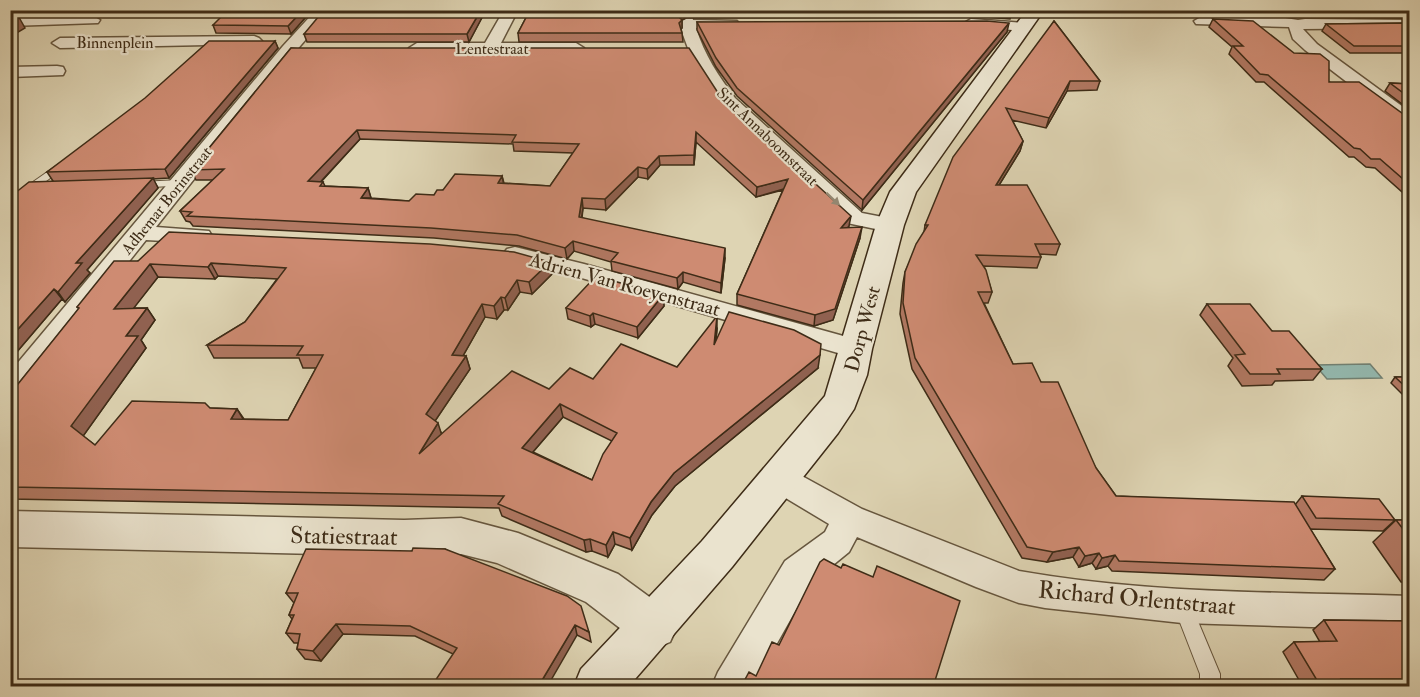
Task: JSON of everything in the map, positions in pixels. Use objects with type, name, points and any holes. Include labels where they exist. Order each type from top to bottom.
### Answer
[{"type":"main road","name":"Dorp West","points":[[598,687],[654,627],[780,479],[841,400],[850,375],[855,349],[890,225],[903,192],[1030,18]]},
{"type":"main road","name":"Statiestraat","points":[[10,529],[404,538],[461,536],[502,546],[602,588],[654,627]]},
{"type":"street","name":"Adhemar Borinstraat","points":[[10,392],[180,183],[288,44],[324,10]]},
{"type":"street","points":[[491,47],[511,10]]},
{"type":"street","name":"Binnenplein","points":[[10,22],[100,16],[60,43],[210,40],[288,44]]},
{"type":"street","points":[[685,17],[744,24]]},
{"type":"street","name":"Sint Annaboomstraat","points":[[685,17],[688,49],[729,102],[846,211],[859,219],[890,225]]},
{"type":"street","points":[[950,23],[1001,24],[1030,18]]},
{"type":"street","points":[[1201,21],[1279,21],[1298,25],[1334,22],[1410,24]]},
{"type":"street","points":[[1298,25],[1295,29],[1298,36],[1410,121]]},
{"type":"street","points":[[187,61],[210,40]]},
{"type":"street","name":"Lentestraat","points":[[396,48],[587,48]]},
{"type":"street","points":[[10,72],[57,71]]},
{"type":"street","points":[[140,233],[222,237]]},
{"type":"street","name":"Adrien Van Roeyenstraat","points":[[497,252],[576,269],[855,349]]},
{"type":"street","name":"Richard Orlentstraat","points":[[780,479],[807,497],[850,519],[965,567],[1019,586],[1063,595],[1182,606],[1410,613]]},
{"type":"street","points":[[732,687],[798,572],[837,542],[850,519]]},
{"type":"lane","points":[[10,204],[69,159]]},
{"type":"lane","points":[[123,185],[180,183]]},
{"type":"lane","points":[[32,187],[54,187]]},
{"type":"lane","points":[[1182,606],[1210,674],[1209,687]]},
{"type":"water","points":[[1370,364],[1382,378],[1327,379],[1315,365]]},
{"type":"building","points":[[228,10],[303,10],[288,26],[213,25]]},
{"type":"building","points":[[324,10],[481,10],[467,34],[304,34]]},
{"type":"building","points":[[530,10],[684,10],[677,15],[682,20],[679,23],[682,33],[518,33]]},
{"type":"building","points":[[1335,10],[1410,10],[1410,12]]},
{"type":"building","points":[[1213,19],[1253,21],[1294,53],[1320,54],[1329,61],[1329,82],[1359,82],[1410,119],[1410,126],[1404,126],[1410,130],[1410,185],[1380,159],[1371,159],[1360,149],[1354,148],[1268,75],[1260,74],[1233,46],[1243,46]]},
{"type":"building","points":[[987,21],[1009,23],[863,200],[737,88],[716,58],[697,22]]},
{"type":"building","points":[[1054,21],[1100,81],[1070,81],[1049,118],[1006,108],[1023,141],[996,185],[1027,185],[1060,244],[1035,244],[1041,257],[976,255],[986,270],[992,292],[978,292],[1013,364],[1032,363],[1041,382],[1058,382],[1096,468],[1116,496],[1294,502],[1335,569],[1119,561],[1115,555],[1102,558],[1099,553],[1085,556],[1079,547],[1053,552],[1027,547],[915,358],[903,303],[905,272],[916,244],[928,225],[925,225],[953,157]]},
{"type":"building","points":[[1410,23],[1410,46],[1354,46],[1326,24]]},
{"type":"building","points":[[209,41],[275,41],[165,169],[47,172],[145,98]]},
{"type":"building","points":[[291,48],[689,48],[722,99],[851,216],[841,228],[862,227],[835,309],[815,315],[737,294],[788,179],[757,187],[696,132],[694,155],[659,156],[647,169],[638,167],[605,199],[582,198],[579,217],[725,248],[721,283],[683,272],[677,278],[611,261],[618,253],[573,241],[565,248],[517,235],[431,228],[187,216],[192,212],[180,211],[224,169],[191,170]],"holes":[[[357,130],[516,135],[512,142],[579,144],[550,186],[498,183],[502,176],[455,174],[443,190],[437,190],[434,195],[416,194],[409,201],[361,198],[368,188],[320,186],[323,182],[308,181]]]},
{"type":"building","points":[[1390,83],[1410,84],[1410,98]]},
{"type":"building","points":[[153,178],[76,263],[82,263],[58,292],[54,289],[10,338],[10,197],[29,182]]},
{"type":"building","points":[[169,232],[430,244],[514,252],[550,262],[529,282],[517,280],[505,298],[501,297],[494,306],[482,304],[452,355],[466,356],[426,414],[438,423],[419,454],[512,371],[549,389],[570,368],[593,379],[621,344],[677,367],[717,316],[714,345],[729,312],[794,330],[821,344],[820,355],[674,473],[651,502],[630,538],[613,532],[606,545],[590,539],[584,540],[498,504],[504,496],[10,487],[10,394],[114,261],[138,261]],"holes":[[[211,263],[286,268],[245,322],[207,345],[303,346],[297,355],[323,355],[288,420],[231,419],[237,409],[210,408],[205,403],[132,401],[95,445],[71,426],[138,336],[126,336],[147,308],[114,309],[150,264],[208,267]],[[560,404],[617,433],[603,454],[592,480],[522,448]]]},
{"type":"building","points":[[596,276],[663,295],[637,327],[593,313],[590,316],[566,308]]},
{"type":"building","points":[[1207,304],[1250,304],[1272,331],[1289,331],[1322,369],[1277,369],[1280,374],[1250,374],[1235,355],[1245,354]]},
{"type":"building","points":[[1395,377],[1410,377],[1410,391]]},
{"type":"building","points":[[1302,496],[1379,499],[1395,520],[1316,518]]},
{"type":"building","points":[[1396,520],[1410,520],[1410,538]]},
{"type":"building","points":[[413,548],[445,549],[567,596],[581,606],[589,632],[575,625],[538,687],[431,687],[457,648],[410,626],[336,624],[313,651],[297,649],[300,634],[286,633],[294,615],[289,615],[298,593],[286,593],[306,549],[412,551]]},
{"type":"building","points":[[824,559],[841,568],[843,564],[873,577],[877,566],[960,601],[933,687],[741,687],[749,672],[756,676],[772,642],[779,645],[820,562]]},
{"type":"building","points":[[1324,620],[1410,621],[1410,679],[1341,679],[1346,687],[1321,687],[1294,642],[1337,641]]}]
